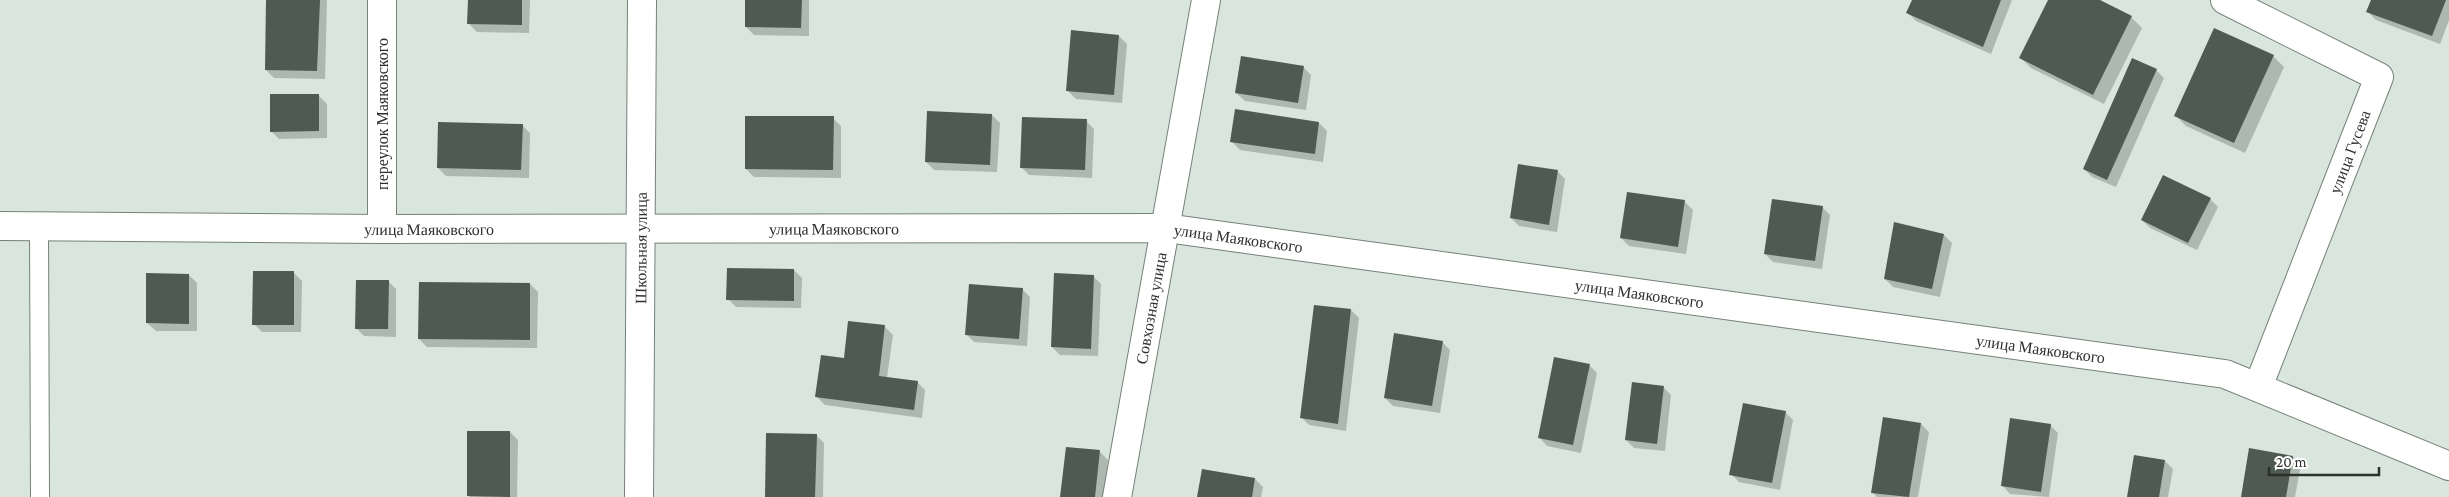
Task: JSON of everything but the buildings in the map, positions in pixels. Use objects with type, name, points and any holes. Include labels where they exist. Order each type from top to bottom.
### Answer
[{"type":"street","name":"переулок Маяковского","points":[[382,0],[382,229]]},
{"type":"street","name":"Школьная улица","points":[[639,497],[642,0]]},
{"type":"street","name":"Совхозная улица","points":[[1117,497],[1206,0]]},
{"type":"street","name":"улица Гусева","points":[[2225,0],[2379,77],[2258,387]]},
{"type":"street","name":"улица Маяковского","points":[[0,226],[382,229],[1166,228],[2225,374],[2449,466]]},
{"type":"lane","points":[[39,226],[40,497]]}]
